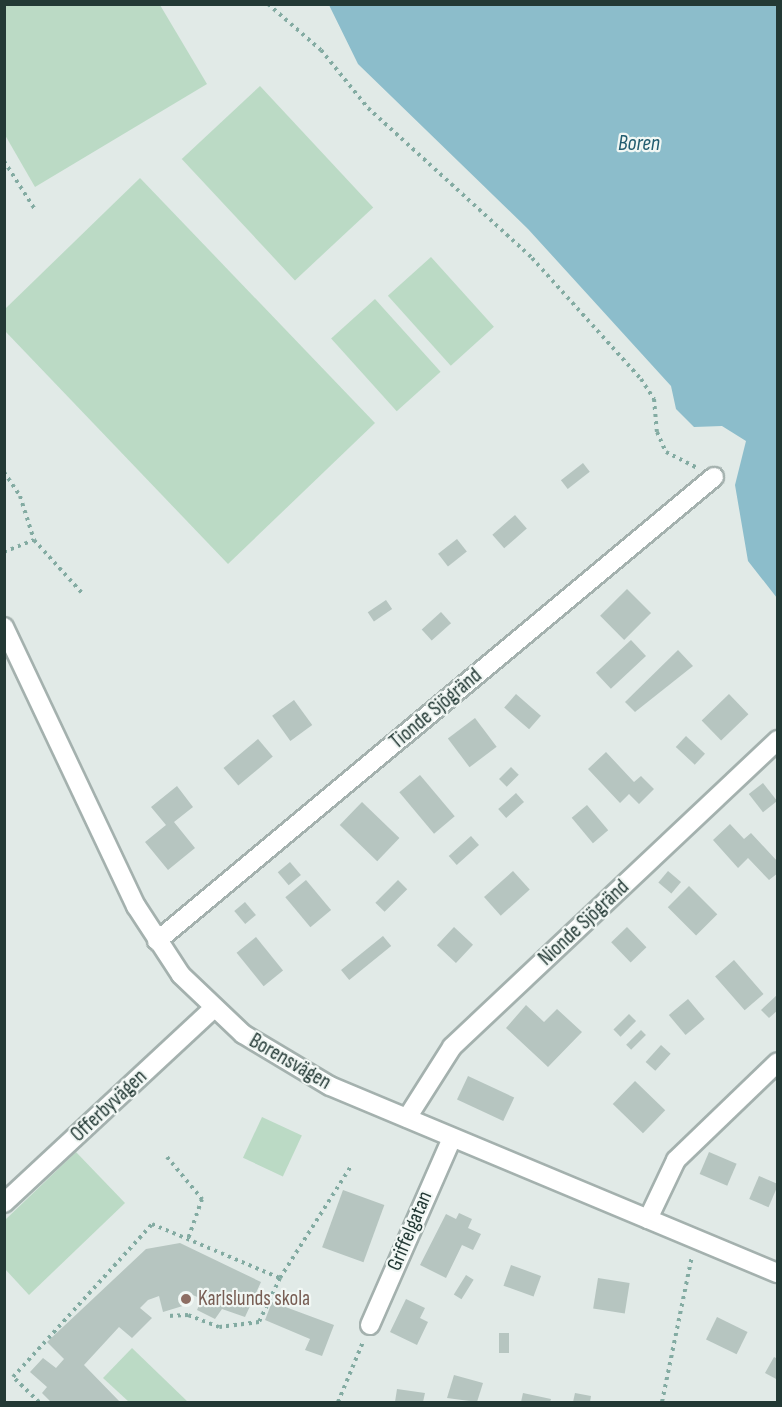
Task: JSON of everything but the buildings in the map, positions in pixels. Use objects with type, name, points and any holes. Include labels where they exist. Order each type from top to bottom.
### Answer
[{"type":"street","name":"Tionde Sjögränd","points":[[158,941],[714,477]]},
{"type":"street","name":"Borensvägen","points":[[4,627],[112,860],[158,941],[213,1009],[299,1071],[452,1138],[777,1273]]},
{"type":"street","name":"Nionde Sjögränd","points":[[408,1118],[452,1047],[777,740]]},
{"type":"street","name":"Offerbyvägen","points":[[4,1203],[213,1009]]},
{"type":"street","points":[[648,1219],[676,1160],[777,1062]]},
{"type":"street","name":"Griffelgatan","points":[[370,1325],[452,1138]]},
{"type":"path","points":[[268,4],[321,50],[368,108],[532,258],[642,379],[654,399],[657,432],[666,452],[714,477]]},
{"type":"path","points":[[4,161],[36,211]]},
{"type":"path","points":[[4,472],[20,496],[34,540],[82,592]]},
{"type":"path","points":[[4,552],[34,540]]},
{"type":"path","points":[[167,1157],[202,1198],[188,1239]]},
{"type":"path","points":[[166,1317],[188,1315],[219,1327],[259,1322],[280,1278],[351,1166]]},
{"type":"path","points":[[39,1402],[13,1377],[152,1224],[280,1278]]},
{"type":"path","points":[[662,1402],[696,1238]]},
{"type":"path","points":[[338,1402],[370,1325]]},
{"type":"green space","points":[[4,5],[160,5],[207,84],[35,187],[5,135]]},
{"type":"green space","points":[[260,86],[373,207],[295,280],[182,159]]},
{"type":"green space","points":[[140,178],[375,423],[228,564],[5,331],[5,309]]},
{"type":"green space","points":[[431,257],[494,327],[451,366],[388,296]]},
{"type":"green space","points":[[375,299],[441,372],[397,411],[331,338]]},
{"type":"green space","points":[[262,1117],[302,1136],[283,1176],[243,1158]]},
{"type":"green space","points":[[76,1152],[125,1203],[29,1295],[5,1269],[5,1220]]},
{"type":"green space","points":[[132,1348],[188,1402],[129,1402],[103,1378]]},
{"type":"water","name":"Boren","points":[[329,5],[777,5],[777,598],[748,561],[735,485],[746,441],[722,426],[694,427],[676,409],[671,386],[528,229],[358,64]]},
{"type":"place","name":"Karlslunds skola","points":[[186,1299]]}]
